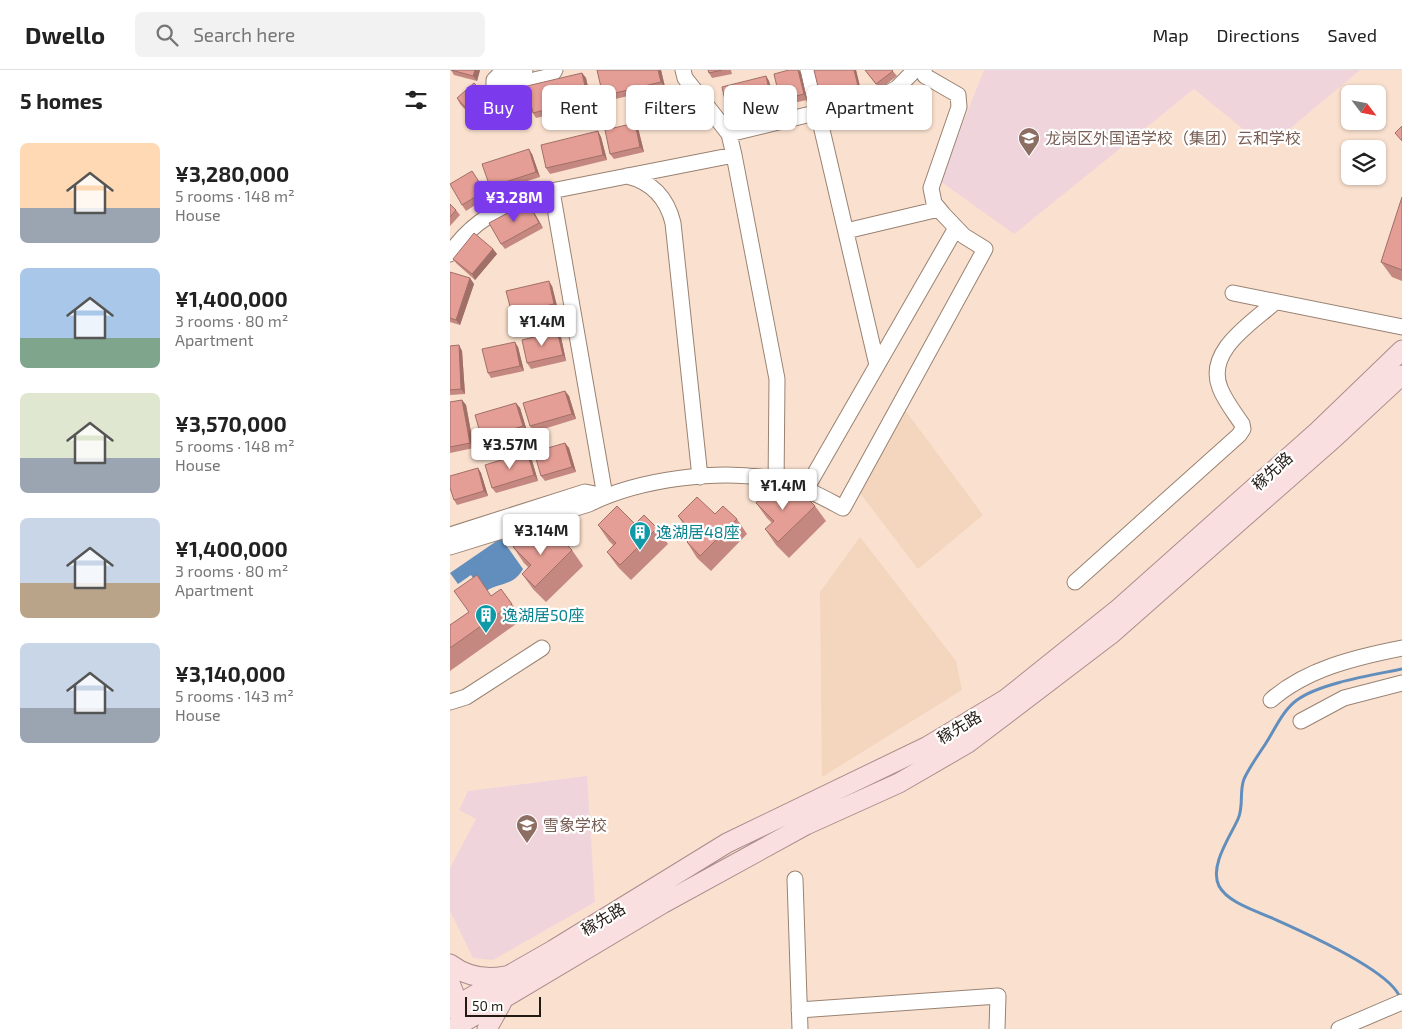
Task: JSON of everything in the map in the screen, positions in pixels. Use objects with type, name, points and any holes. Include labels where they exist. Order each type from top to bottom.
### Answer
[{"type":"main road","name":"稼先路","points":[[459,1019],[509,975],[727,843],[928,746],[1006,699],[1117,610],[1318,431],[1402,350]]},
{"type":"main road","name":"稼先路","points":[[459,1019],[509,995],[662,904],[806,825],[899,782],[968,743],[1110,635],[1334,438],[1402,375]]},
{"type":"main road","points":[[450,964],[463,972],[481,977],[509,975]]},
{"type":"main road","points":[[450,982],[459,1019]]},
{"type":"main road","points":[[487,1029],[496,1010],[509,995]]},
{"type":"street","points":[[525,70],[498,76],[494,80],[494,85],[501,88],[551,76],[555,70]]},
{"type":"street","points":[[683,70],[685,78],[729,134],[734,155],[777,380],[776,485]]},
{"type":"street","points":[[808,70],[811,85]]},
{"type":"street","points":[[900,85],[915,70]]},
{"type":"street","points":[[452,537],[585,492],[605,496],[661,482],[700,477],[738,476],[776,485],[806,488],[843,508],[984,249],[964,236],[934,202],[931,188],[959,108],[958,95],[925,76],[924,70]]},
{"type":"street","points":[[729,134],[807,116]]},
{"type":"street","points":[[822,130],[877,365]]},
{"type":"street","points":[[450,254],[472,228],[493,212],[516,200],[552,191],[734,155]]},
{"type":"street","points":[[627,176],[638,179],[658,192],[665,201],[673,222],[700,477]]},
{"type":"street","points":[[552,191],[605,496]]},
{"type":"street","points":[[846,232],[939,209]]},
{"type":"street","points":[[806,488],[956,228]]},
{"type":"street","points":[[1233,293],[1274,303],[1402,327]]},
{"type":"street","points":[[1075,582],[1239,435],[1243,429],[1242,424],[1219,386],[1218,365],[1225,348],[1274,303]]},
{"type":"street","points":[[450,702],[466,697],[542,648]]},
{"type":"street","points":[[1271,700],[1287,686],[1322,669],[1402,648]]},
{"type":"street","points":[[1301,721],[1344,698],[1402,683]]},
{"type":"street","points":[[795,879],[800,1029]]},
{"type":"street","points":[[800,1010],[998,996],[997,1029]]},
{"type":"street","points":[[1339,1029],[1398,1004]]},
{"type":"shaded area","name":"龙岗区外国语学校（集团）云和学校","points":[[984,70],[1360,70],[1286,132],[1249,134],[1194,89],[1014,234],[940,181]]},
{"type":"shaded area","points":[[905,410],[983,515],[918,569],[860,493]]},
{"type":"shaded area","points":[[860,537],[956,661],[962,690],[822,777],[820,592]]},
{"type":"shaded area","name":"雪象学校","points":[[587,776],[595,902],[493,960],[473,958],[450,911],[450,868],[476,819],[459,810],[468,791]]},
{"type":"water","points":[[501,538],[523,569],[519,575],[510,582],[483,593],[471,575],[458,584],[450,573]]},
{"type":"building","points":[[451,70],[475,70],[473,76]]},
{"type":"building","points":[[597,70],[658,70],[661,82],[649,85],[626,85],[626,90],[616,93],[616,85],[600,85]]},
{"type":"building","points":[[708,70],[722,70],[709,73]]},
{"type":"building","points":[[798,70],[804,94],[797,96],[797,85],[777,85],[774,74]]},
{"type":"building","points":[[814,70],[854,70],[858,85],[818,85]]},
{"type":"building","points":[[865,70],[892,70],[893,71],[876,84]]},
{"type":"building","points":[[582,73],[585,85],[542,85],[542,111],[533,113],[531,85]]},
{"type":"building","points":[[766,76],[768,85],[730,85]]},
{"type":"building","points":[[465,91],[465,107],[457,98]]},
{"type":"building","points":[[626,125],[626,130],[636,130],[640,147],[610,154],[605,130],[616,130],[616,127]]},
{"type":"building","points":[[1402,126],[1402,141],[1395,133]]},
{"type":"building","points":[[598,131],[603,155],[546,168],[541,145]]},
{"type":"building","points":[[529,149],[536,172],[490,187],[482,164]]},
{"type":"building","points":[[472,171],[485,191],[462,205],[450,184]]},
{"type":"building","points":[[1402,197],[1402,270],[1381,262]]},
{"type":"building","points":[[528,202],[539,223],[501,244],[489,223]]},
{"type":"building","points":[[450,204],[456,210],[450,217]]},
{"type":"building","points":[[474,233],[493,249],[472,274],[453,259]]},
{"type":"building","points":[[450,272],[470,278],[456,320],[450,318]]},
{"type":"building","points":[[549,281],[554,304],[512,314],[506,291]]},
{"type":"building","points":[[557,331],[563,355],[527,363],[522,340]]},
{"type":"building","points":[[515,342],[520,366],[488,373],[482,349]]},
{"type":"building","points":[[459,345],[461,389],[450,390],[450,346]]},
{"type":"building","points":[[565,391],[572,414],[530,426],[523,403]]},
{"type":"building","points":[[462,400],[470,443],[450,447],[450,402]]},
{"type":"building","points":[[516,403],[523,426],[482,439],[475,415]]},
{"type":"building","points":[[565,443],[572,467],[541,476],[534,452]]},
{"type":"building","points":[[527,452],[534,475],[492,488],[485,465]]},
{"type":"building","points":[[478,468],[484,491],[454,500],[450,488],[450,476]]},
{"type":"building","points":[[775,483],[793,501],[802,493],[815,506],[778,542],[765,529],[774,521],[756,503]]},
{"type":"building","points":[[697,497],[715,514],[723,506],[737,519],[700,556],[687,542],[695,534],[678,516]]},
{"type":"building","points":[[617,506],[635,524],[644,515],[657,528],[620,565],[607,552],[616,543],[598,525]]},
{"type":"building","points":[[532,528],[550,546],[559,537],[572,550],[535,587],[522,574],[531,565],[513,547]]},
{"type":"building","points":[[477,575],[491,596],[501,589],[512,604],[450,648],[450,625],[469,612],[454,591]]},
{"type":"waterway","points":[[1400,998],[1393,987],[1364,964],[1324,942],[1236,902],[1223,892],[1219,886],[1217,870],[1222,852],[1240,814],[1244,779],[1292,704],[1307,694],[1333,684],[1402,669]]},
{"type":"place","name":"龙岗区外国语学校（集团）云和学校","points":[[1029,157]]},
{"type":"place","name":"逸湖居48座","points":[[640,551]]},
{"type":"place","name":"逸湖居50座","points":[[486,634]]},
{"type":"place","name":"雪象学校","points":[[527,844]]}]
